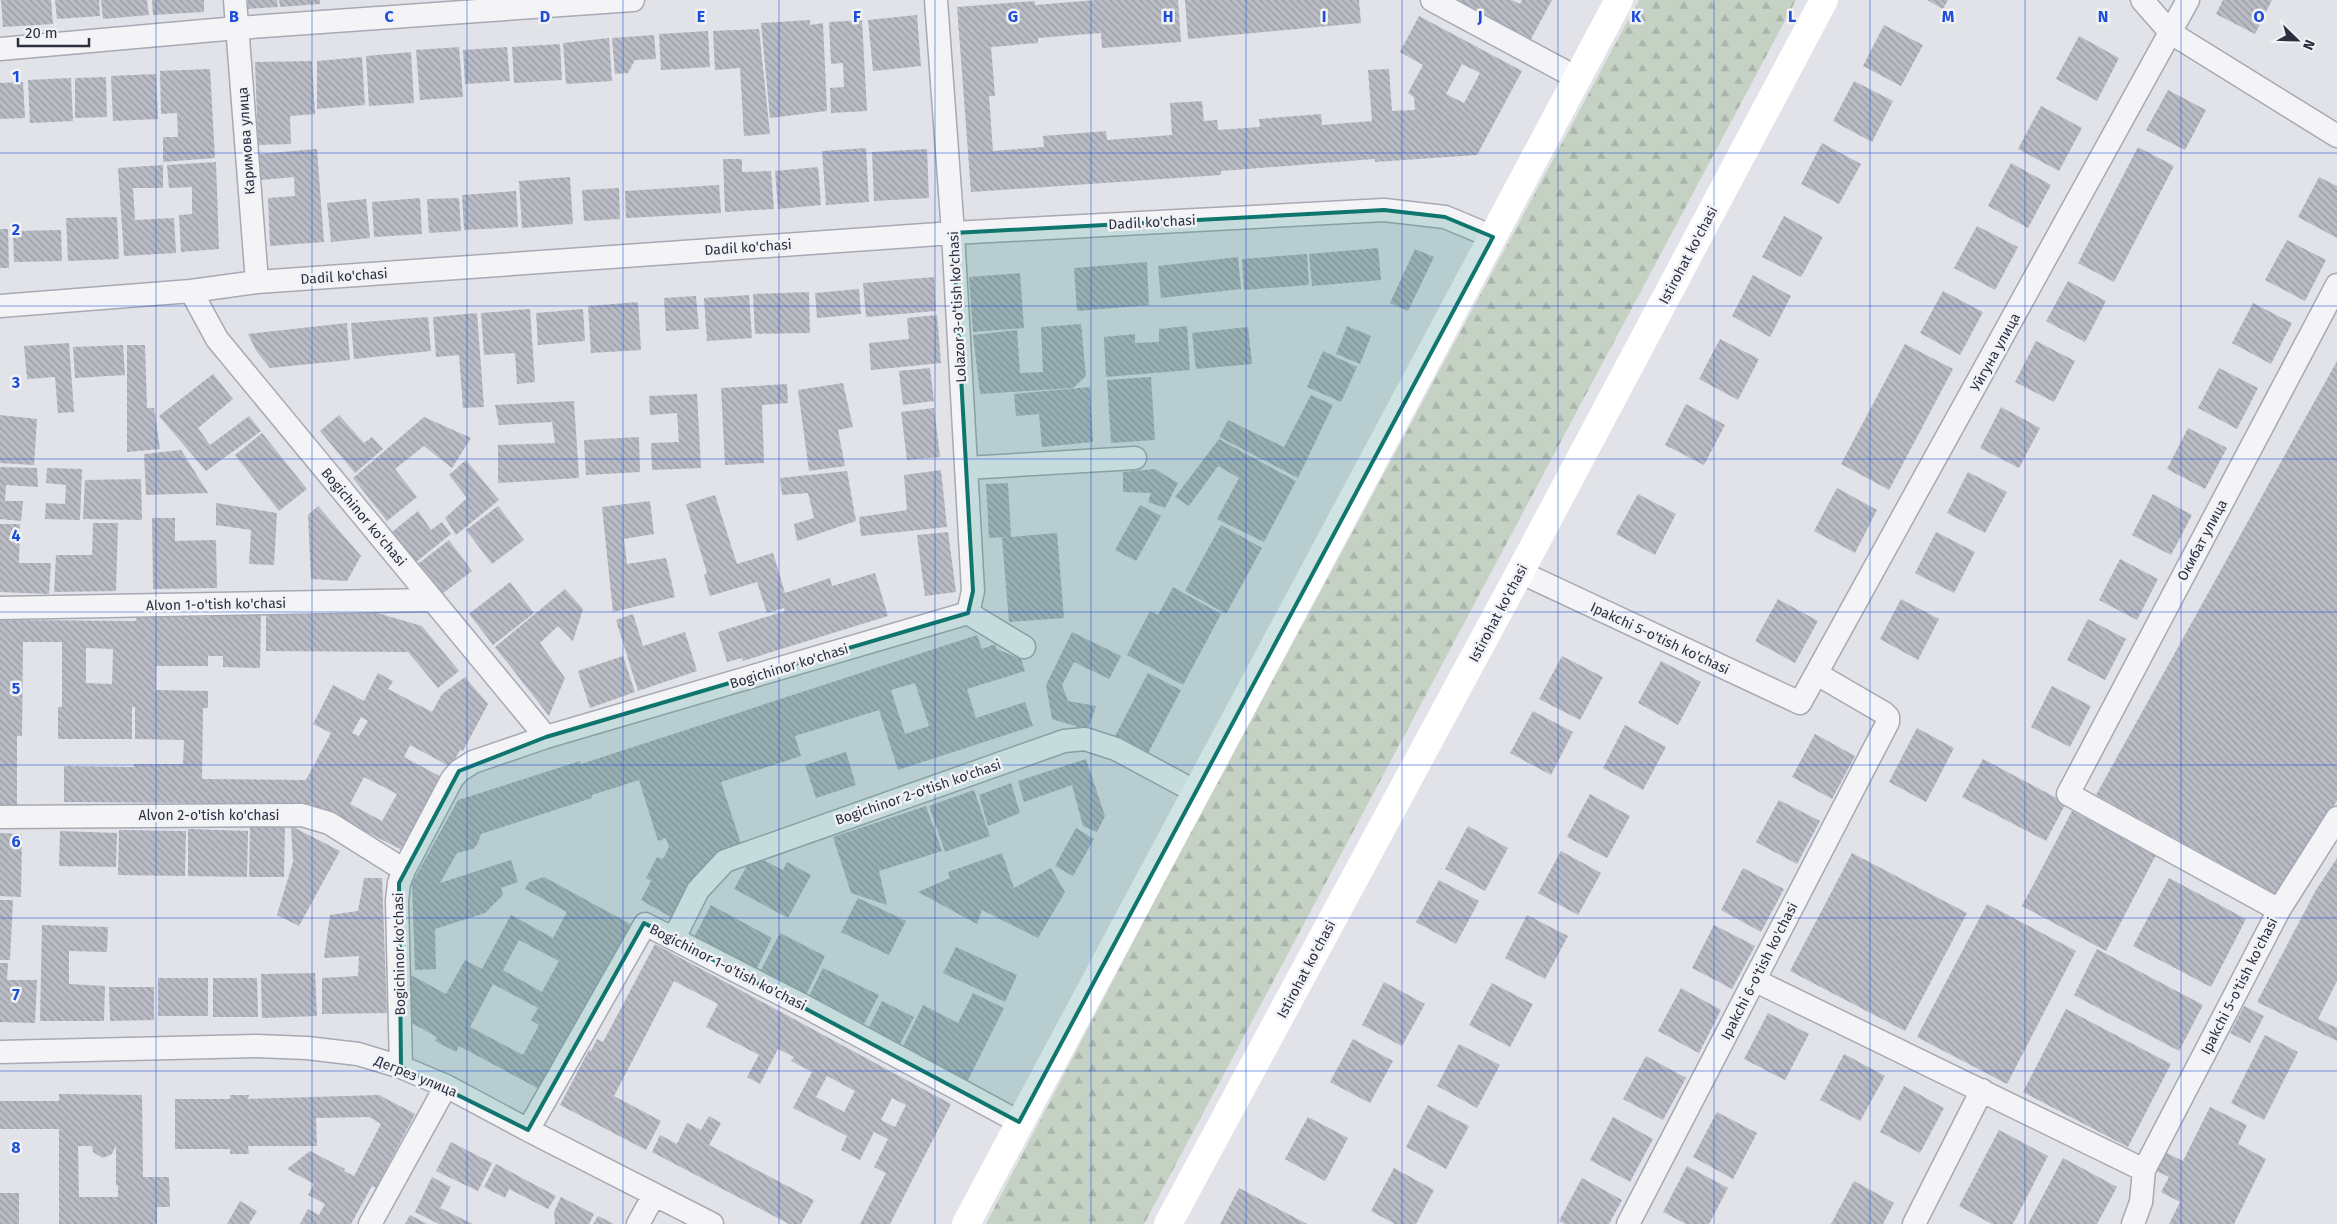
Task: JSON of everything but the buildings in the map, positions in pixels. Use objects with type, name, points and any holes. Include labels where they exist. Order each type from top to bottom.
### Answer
[{"type":"main road","points":[[966,1224],[1619,0]]},
{"type":"main road","name":"Istirohat ko'chasi","points":[[1168,1224],[1520,572],[1824,0]]},
{"type":"street","name":"Каримова улица","points":[[235,0],[257,282]]},
{"type":"street","points":[[0,49],[238,28],[633,0]]},
{"type":"street","name":"Lolazor 3-o'tish ko'chasi","points":[[936,0],[953,233],[974,591],[968,612]]},
{"type":"street","points":[[1432,0],[1577,78]]},
{"type":"street","points":[[2142,0],[2171,33],[2337,136]]},
{"type":"street","name":"Уйгуна улица","points":[[1800,703],[1818,674],[2188,0]]},
{"type":"street","name":"Dadil ko'chasi","points":[[0,306],[192,291],[257,282],[953,233],[1384,210],[1445,217],[1493,236]]},
{"type":"street","name":"Окибат улица","points":[[2068,794],[2337,285]]},
{"type":"street","name":"Bogichinor ko'chasi","points":[[192,291],[217,339],[546,737]]},
{"type":"street","points":[[966,468],[1135,458]]},
{"type":"street","name":"Ipakchi 5-o'tish ko'chasi","points":[[1520,572],[1800,703]]},
{"type":"street","name":"Alvon 1-o'tish ko'chasi","points":[[0,608],[432,600]]},
{"type":"street","points":[[968,612],[1024,647]]},
{"type":"street","name":"Bogichinor ko'chasi","points":[[401,1067],[397,901],[399,883],[452,779],[459,770],[473,762],[546,737],[968,612]]},
{"type":"street","name":"Ipakchi 6-o'tish ko'chasi","points":[[1628,1224],[1888,722],[1888,717],[1818,674]]},
{"type":"street","name":"Bogichinor 2-o'tish ko'chasi","points":[[674,938],[698,890],[724,861],[1064,741],[1085,739],[1116,749],[1196,792]]},
{"type":"street","name":"Ipakchi 5-o'tish ko'chasi","points":[[2068,794],[2279,910],[2144,1170],[2141,1202],[2132,1224]]},
{"type":"street","name":"Alvon 2-o'tish ko'chasi","points":[[0,817],[302,814],[329,822],[404,870]]},
{"type":"street","points":[[2279,910],[2337,818]]},
{"type":"street","name":"Bogichinor 1-o'tish ko'chasi","points":[[528,1130],[641,928],[645,924],[1020,1122]]},
{"type":"street","points":[[1754,980],[2144,1170]]},
{"type":"street","name":"Дегрез улица","points":[[0,1052],[247,1047],[307,1048],[358,1054],[401,1067],[446,1086],[712,1224]]},
{"type":"street","points":[[370,1224],[446,1086]]},
{"type":"street","points":[[1914,1224],[1982,1090]]},
{"type":"street","points":[[638,1224],[654,1195]]},
{"type":"highlighted area","points":[[1384,210],[1445,217],[1493,237],[1019,1122],[644,923],[528,1130],[401,1067],[399,883],[459,771],[546,737],[968,613],[973,591],[953,233]]},
{"type":"green space","points":[[1639,0],[1796,0],[1144,1224],[986,1224],[1169,873]]}]
